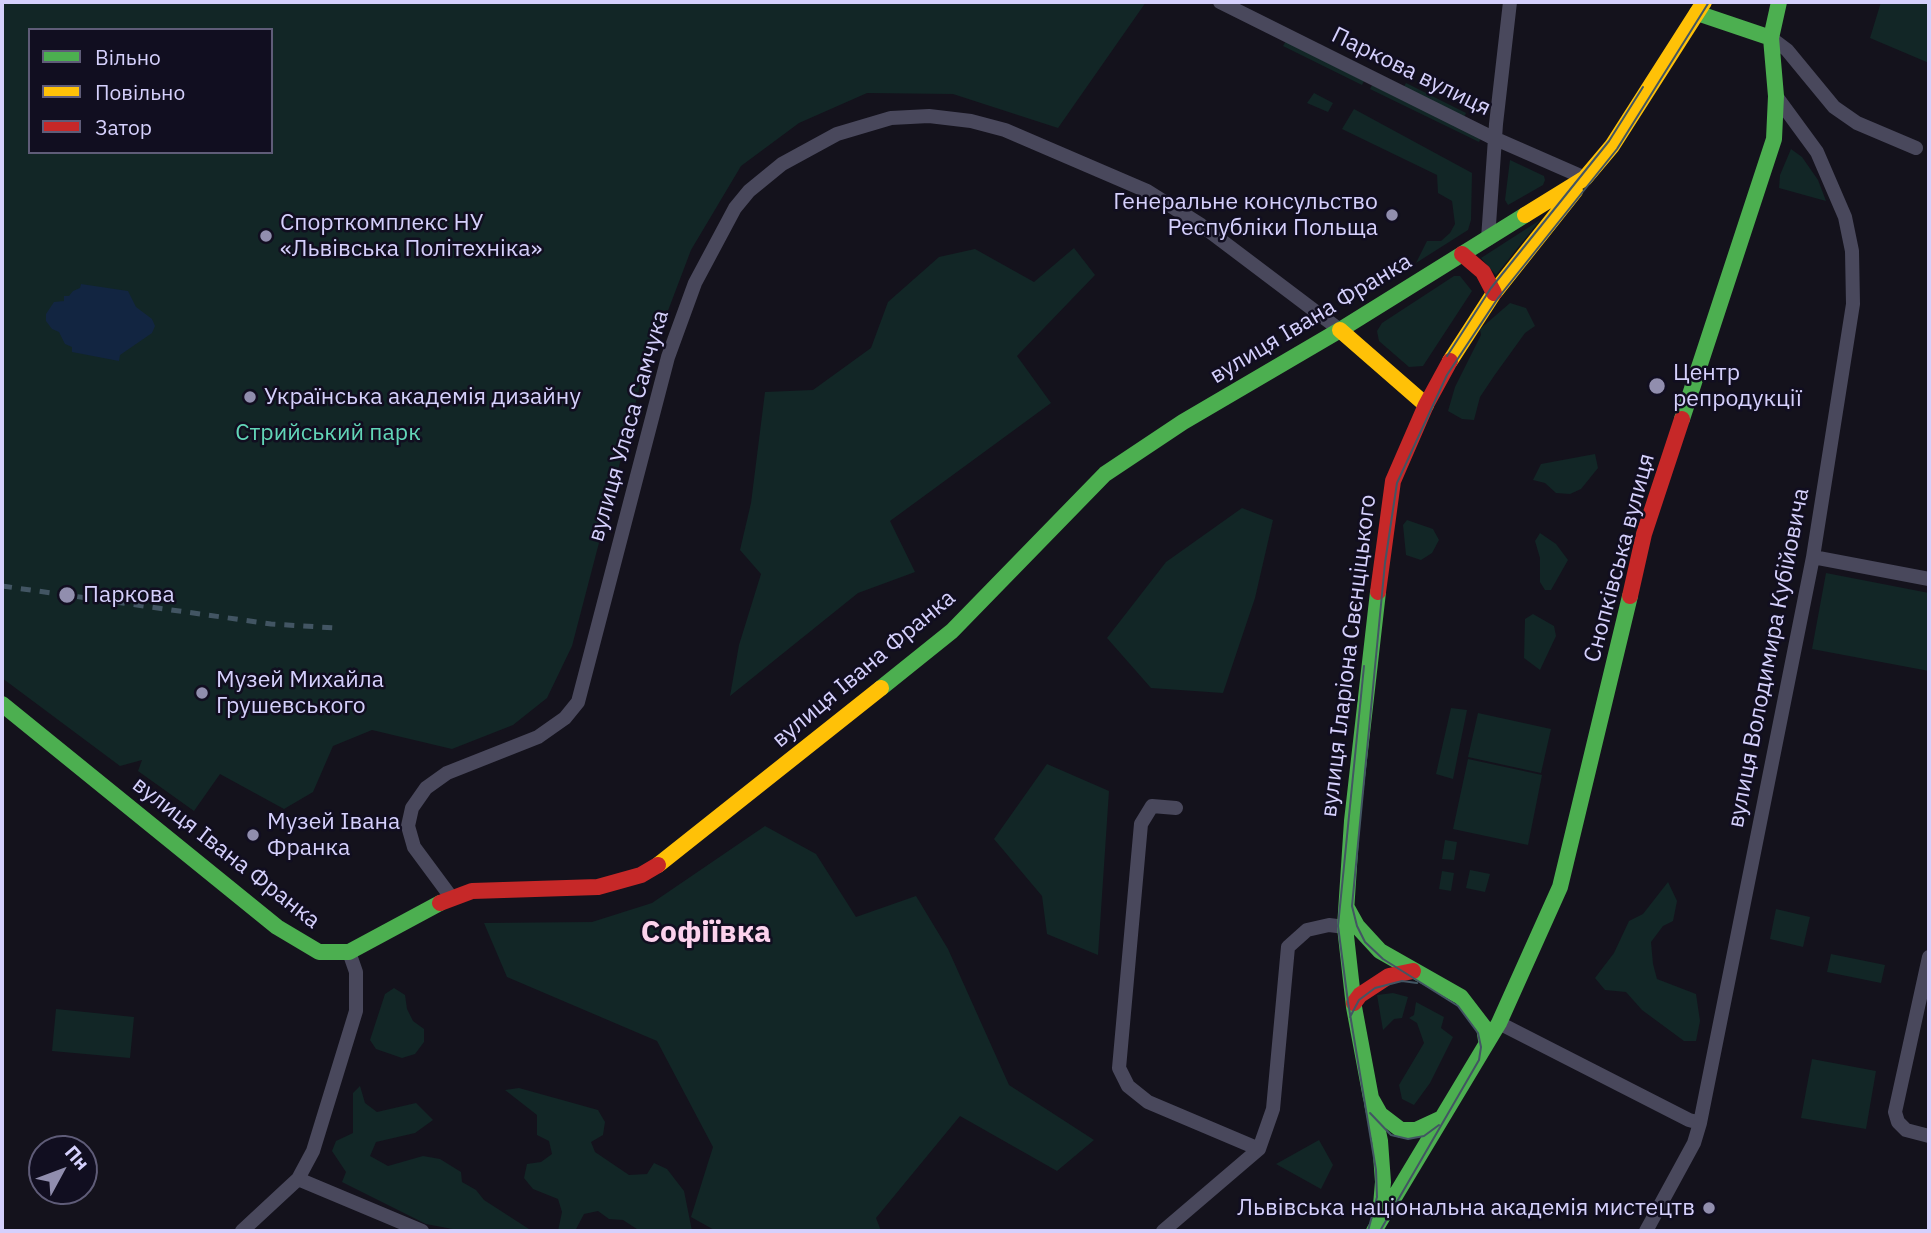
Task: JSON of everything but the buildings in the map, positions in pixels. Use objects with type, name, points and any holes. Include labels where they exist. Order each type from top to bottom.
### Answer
[{"type":"main road","name":"Снопківська вулиця","points":[[1486,1040],[1499,1023],[1560,887],[1604,713],[1644,534],[1774,139],[1776,96],[1771,38],[1780,2]]},
{"type":"main road","points":[[1701,7],[1771,38]]},
{"type":"main road","name":"вулиця Івана Франка","points":[[2,704],[277,927],[319,951],[349,953],[452,897],[498,888],[598,887],[641,875],[670,858],[952,631],[1105,474],[1183,422],[1340,330],[1585,178],[1612,146],[1701,7]]},
{"type":"main road","name":"вулиця Іларіона Свєнціцького","points":[[1354,1003],[1345,927],[1345,903],[1388,502],[1393,481],[1426,405],[1494,293],[1585,178]]},
{"type":"main road","points":[[1462,254],[1483,272],[1494,293]]},
{"type":"main road","name":"вулиця Уласа Самчука","points":[[1340,330],[1426,405]]},
{"type":"main road","points":[[1345,903],[1357,926],[1380,951],[1461,997],[1484,1027],[1486,1040],[1377,1227]]},
{"type":"main road","points":[[1377,1227],[1383,1182],[1380,1140],[1354,1003],[1360,995],[1390,976],[1413,971]]},
{"type":"main road","points":[[1371,1098],[1380,1114],[1401,1130],[1416,1130],[1442,1118]]},
{"type":"street","name":"Паркова вулиця","points":[[1220,2],[1496,139],[1585,178]]},
{"type":"street","points":[[1488,239],[1510,2]]},
{"type":"street","points":[[1771,38],[1787,50],[1834,107],[1857,123],[1916,148]]},
{"type":"street","name":"вулиця Володимира Кубійовича","points":[[1646,1231],[1694,1143],[1700,1124],[1814,557],[1853,304],[1852,251],[1845,217],[1832,181],[1807,138],[1776,96]]},
{"type":"street","name":"вулиця Уласа Самчука","points":[[452,897],[414,847],[408,826],[412,808],[426,788],[447,773],[538,737],[565,718],[578,702],[668,357],[713,246],[735,208],[766,176],[809,148],[864,125],[891,118],[929,116],[971,121],[1043,143],[1147,191],[1253,264],[1340,330]]},
{"type":"street","points":[[1814,557],[1929,579]]},
{"type":"street","points":[[1176,808],[1152,806],[1140,824],[1119,1068],[1128,1086],[1148,1102],[1259,1149]]},
{"type":"street","points":[[1163,1231],[1259,1149],[1273,1109],[1288,947],[1307,930],[1329,925],[1345,927]]},
{"type":"street","points":[[242,1231],[298,1179],[313,1151],[330,1107],[356,1010],[356,972],[349,953]]},
{"type":"street","points":[[1929,957],[1895,1112],[1898,1122],[1906,1130],[1929,1136]]},
{"type":"street","points":[[1499,1023],[1689,1121],[1700,1124]]},
{"type":"street","points":[[298,1179],[422,1231]]},
{"type":"green space","name":"Стрийський парк","points":[[2,2],[1146,2],[1058,128],[953,94],[867,93],[799,123],[741,166],[691,250],[641,382],[572,646],[547,698],[513,725],[452,749],[372,730],[333,746],[313,792],[284,809],[220,774],[194,811],[138,771],[142,760],[120,766],[2,678]]},
{"type":"green space","points":[[1881,2],[1929,2],[1929,63],[1870,38]]},
{"type":"green space","points":[[1286,41],[1364,81],[1362,85],[1283,46]]},
{"type":"green space","points":[[1406,83],[1466,113],[1464,118],[1403,88]]},
{"type":"green space","points":[[1372,85],[1481,138],[1479,142],[1370,89]]},
{"type":"green space","points":[[1314,93],[1333,103],[1328,112],[1307,103]]},
{"type":"green space","points":[[1354,109],[1472,173],[1471,220],[1468,230],[1416,263],[1427,241],[1441,241],[1450,233],[1455,224],[1452,201],[1438,193],[1437,175],[1342,129]]},
{"type":"green space","points":[[1791,149],[1802,157],[1818,180],[1826,201],[1779,188],[1780,175]]},
{"type":"green space","points":[[1510,160],[1544,176],[1545,180],[1543,185],[1508,205],[1505,200]]},
{"type":"green space","points":[[1540,220],[1496,275],[1481,258]]},
{"type":"green space","points":[[1074,248],[1095,275],[1017,356],[1051,403],[890,521],[915,572],[858,593],[730,696],[739,645],[761,574],[740,550],[751,503],[765,392],[813,390],[871,348],[888,302],[939,257],[975,249],[1034,282]]},
{"type":"green space","points":[[1454,276],[1460,276],[1472,291],[1423,366],[1409,367],[1379,341],[1377,331],[1382,323]]},
{"type":"green space","points":[[1510,303],[1526,308],[1535,326],[1525,333],[1480,397],[1474,420],[1462,419],[1448,411],[1455,387],[1481,335],[1480,329]]},
{"type":"green space","points":[[1595,454],[1598,468],[1581,489],[1570,494],[1556,493],[1545,483],[1533,480],[1541,464]]},
{"type":"green space","points":[[1242,508],[1273,520],[1255,598],[1223,693],[1151,688],[1107,638],[1166,562]]},
{"type":"green space","points":[[1407,520],[1433,529],[1439,540],[1432,553],[1421,560],[1406,555],[1403,525]]},
{"type":"green space","points":[[1540,533],[1556,544],[1568,560],[1551,590],[1545,590],[1540,582],[1540,558],[1535,541]]},
{"type":"green space","points":[[1826,573],[1929,593],[1929,671],[1812,649]]},
{"type":"green space","points":[[1533,614],[1554,626],[1556,636],[1540,670],[1524,658],[1525,619]]},
{"type":"green space","points":[[1451,708],[1467,710],[1453,779],[1436,774]]},
{"type":"green space","points":[[1478,713],[1551,729],[1541,773],[1468,757]]},
{"type":"green space","points":[[1468,759],[1542,775],[1528,845],[1453,829]]},
{"type":"green space","points":[[1047,764],[1109,791],[1098,955],[1047,934],[1042,896],[994,839]]},
{"type":"green space","points":[[765,826],[816,854],[856,917],[916,896],[948,949],[1009,1085],[1094,1140],[1057,1171],[960,1116],[876,1218],[881,1231],[716,1231],[691,1217],[713,1147],[657,1041],[507,977],[484,923],[592,922],[652,903]]},
{"type":"green space","points":[[1445,840],[1457,842],[1454,860],[1442,859]]},
{"type":"green space","points":[[1470,870],[1490,874],[1485,892],[1466,888]]},
{"type":"green space","points":[[1442,871],[1454,873],[1451,891],[1439,889]]},
{"type":"green space","points":[[1668,882],[1677,901],[1673,921],[1663,926],[1651,942],[1653,964],[1657,979],[1696,994],[1700,1021],[1696,1041],[1684,1041],[1642,1010],[1626,992],[1605,990],[1595,978],[1614,953],[1629,921],[1643,914]]},
{"type":"green space","points":[[1776,909],[1810,917],[1803,947],[1770,939]]},
{"type":"green space","points":[[1831,954],[1885,965],[1881,983],[1827,972]]},
{"type":"green space","points":[[394,988],[405,995],[407,1009],[413,1021],[424,1029],[424,1042],[415,1054],[402,1058],[376,1049],[370,1040],[385,994]]},
{"type":"green space","points":[[1393,993],[1408,997],[1402,1018],[1394,1019],[1383,1030],[1377,995]]},
{"type":"green space","points":[[1416,1002],[1444,1017],[1441,1028],[1453,1037],[1430,1083],[1414,1105],[1402,1099],[1399,1085],[1424,1043],[1417,1023],[1409,1018],[1414,1015]]},
{"type":"green space","points":[[56,1009],[134,1017],[130,1058],[52,1051]]},
{"type":"green space","points":[[1812,1059],[1876,1071],[1866,1129],[1801,1118]]},
{"type":"green space","points":[[360,1086],[365,1103],[377,1112],[416,1103],[433,1120],[415,1133],[376,1142],[370,1156],[388,1166],[423,1156],[440,1159],[461,1172],[462,1182],[476,1190],[484,1200],[532,1231],[463,1231],[426,1224],[342,1182],[346,1172],[332,1151],[336,1141],[353,1133],[353,1093]]},
{"type":"green space","points":[[519,1088],[598,1110],[605,1122],[603,1135],[591,1142],[595,1152],[629,1175],[647,1174],[654,1163],[667,1169],[684,1191],[692,1231],[640,1231],[623,1220],[609,1219],[598,1211],[584,1214],[575,1231],[558,1231],[562,1212],[558,1199],[533,1189],[524,1178],[527,1164],[541,1162],[552,1154],[549,1141],[537,1135],[537,1115],[505,1090]]},
{"type":"green space","points":[[1319,1140],[1333,1165],[1321,1189],[1276,1164]]},
{"type":"water","points":[[81,284],[128,291],[136,307],[152,319],[155,326],[152,333],[120,355],[119,361],[72,352],[72,347],[65,344],[59,332],[52,329],[46,321],[46,314],[54,302],[64,301],[64,296],[69,296],[80,288]]},
{"type":"tram line","points":[[1380,1231],[1479,1060],[1481,1047],[1478,1033],[1458,1006],[1383,959],[1365,942],[1352,906],[1385,563],[1397,483],[1447,375],[1498,298],[1617,149],[1709,2]]},
{"type":"tram line","points":[[1447,356],[1491,288],[1609,141],[1643,87]]},
{"type":"tram line","points":[[1364,666],[1338,926],[1376,1170],[1377,1197],[1368,1231]]},
{"type":"tram line","points":[[1350,1017],[1359,1000],[1375,988],[1402,981],[1417,983]]},
{"type":"tram line","points":[[1370,1113],[1391,1135],[1408,1139],[1424,1136],[1439,1125]]},
{"type":"railway","points":[[2,586],[271,624],[336,628]]},
{"type":"traffic: fast","points":[[1682,419],[1774,139],[1776,96],[1771,38],[1779,2]]},
{"type":"traffic: fast","points":[[1697,13],[1771,38]]},
{"type":"traffic: fast","points":[[881,688],[952,631],[1105,474],[1183,422],[1340,330],[1525,215]]},
{"type":"traffic: fast","points":[[1378,592],[1352,821],[1345,927],[1354,1007],[1371,1098],[1380,1114],[1401,1130],[1416,1130],[1442,1118]]},
{"type":"traffic: fast","points":[[1374,1231],[1499,1023],[1560,887],[1630,596]]},
{"type":"traffic: fast","points":[[2,704],[277,927],[319,952],[349,952],[440,903]]},
{"type":"traffic: fast","points":[[1347,908],[1357,926],[1380,951],[1461,997],[1484,1027],[1486,1040]]},
{"type":"traffic: fast","points":[[1372,1103],[1380,1141],[1383,1182],[1380,1217]]},
{"type":"traffic: slow","points":[[1525,215],[1585,178],[1612,146],[1704,2]]},
{"type":"traffic: slow","points":[[1450,361],[1494,293],[1575,191]]},
{"type":"traffic: slow","points":[[1340,330],[1426,405]]},
{"type":"traffic: slow","points":[[658,865],[881,688]]},
{"type":"traffic: jam","points":[[1462,254],[1483,272],[1494,293]]},
{"type":"traffic: jam","points":[[1378,592],[1393,481],[1426,405],[1450,361]]},
{"type":"traffic: jam","points":[[1630,596],[1644,534],[1682,419]]},
{"type":"traffic: jam","points":[[440,903],[472,891],[598,887],[641,875],[658,865]]},
{"type":"traffic: jam","points":[[1354,1003],[1360,995],[1389,976],[1413,971]]},
{"type":"place","name":"Генеральне консульство Республіки Польща","points":[[1392,215]]},
{"type":"place","name":"Спорткомплекс НУ «Львівська Політехніка»","points":[[266,236]]},
{"type":"place","name":"Центр репродукції","points":[[1657,386]]},
{"type":"place","name":"Українська академія дизайну","points":[[250,397]]},
{"type":"place","name":"Паркова","points":[[67,595]]},
{"type":"place","name":"Музей Михайла Грушевського","points":[[202,693]]},
{"type":"place","name":"Музей Івана Франка","points":[[253,835]]},
{"type":"place","name":"Львівська національна академія мистецтв","points":[[1709,1208]]},
{"type":"district","name":"Софіївка","points":[[706,933]]}]
